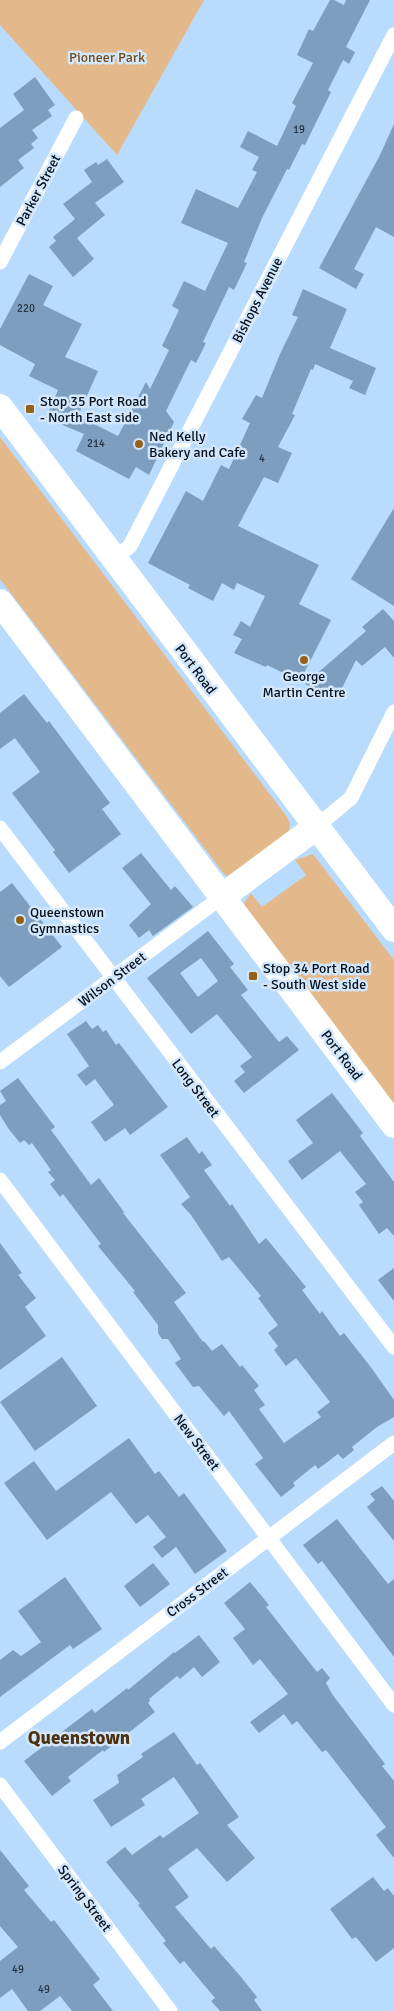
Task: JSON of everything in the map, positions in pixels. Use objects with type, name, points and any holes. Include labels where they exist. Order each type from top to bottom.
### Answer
[{"type":"highway","name":"Port Road","points":[[0,407],[394,929]]},
{"type":"highway","name":"Port Road","points":[[0,602],[394,1125]]},
{"type":"highway","points":[[223,896],[316,827]]},
{"type":"street","name":"Bishops Avenue","points":[[114,559],[130,546],[394,35]]},
{"type":"street","name":"Parker Street","points":[[0,262],[76,118]]},
{"type":"street","points":[[316,827],[351,798],[394,712]]},
{"type":"street","name":"Long Street","points":[[0,828],[394,1347]]},
{"type":"street","name":"Wilson Street","points":[[0,1062],[223,896]]},
{"type":"street","name":"New Street","points":[[0,1180],[394,1704]]},
{"type":"street","name":"Cross Street","points":[[0,1742],[394,1444]]},
{"type":"street","name":"Spring Street","points":[[0,1785],[170,2011]]},
{"type":"green space","name":"Pioneer Park","points":[[0,0],[204,0],[117,155],[0,25]]},
{"type":"green space","points":[[0,437],[287,817],[290,824],[289,831],[230,878],[224,874],[0,579]]},
{"type":"green space","points":[[313,854],[394,960],[394,1107],[243,905],[251,893],[262,907],[306,875],[295,860]]},
{"type":"building","points":[[330,0],[344,5],[346,0],[370,0],[346,47],[355,52],[349,64],[343,60],[328,90],[331,92],[305,145],[302,144],[289,170],[287,169],[262,218],[244,262],[247,263],[234,290],[229,287],[203,342],[206,343],[196,363],[191,360],[166,411],[174,422],[149,475],[136,467],[129,479],[76,451],[84,434],[46,418],[58,390],[29,376],[35,364],[0,345],[0,329],[29,274],[53,286],[43,305],[82,324],[65,357],[98,371],[78,416],[118,436],[146,382],[150,389],[169,350],[162,346],[179,310],[172,306],[184,281],[205,291],[228,243],[181,223],[196,189],[238,208],[257,172],[252,170],[259,157],[240,147],[248,131],[277,146],[296,106],[292,103],[313,63],[297,55],[309,29],[313,31]]},
{"type":"building","points":[[35,77],[55,105],[48,110],[52,116],[32,130],[38,138],[31,144],[34,148],[18,160],[24,168],[0,187],[0,128],[24,110],[13,94]]},
{"type":"building","points":[[394,124],[394,237],[376,227],[354,269],[364,274],[356,289],[319,268],[380,155]]},
{"type":"building","points":[[107,159],[124,182],[95,203],[105,215],[77,238],[94,259],[73,277],[49,247],[56,241],[53,237],[75,219],[63,204],[92,182],[84,170],[96,162],[98,165]]},
{"type":"building","points":[[303,289],[347,309],[330,348],[376,368],[365,395],[349,388],[353,381],[315,364],[313,370],[311,369],[292,414],[295,415],[278,447],[292,453],[278,483],[264,477],[238,526],[319,565],[299,604],[331,620],[300,681],[267,665],[266,667],[234,653],[242,639],[233,635],[241,621],[250,627],[265,596],[237,583],[234,590],[222,583],[213,601],[188,588],[190,585],[148,563],[186,491],[203,501],[221,465],[229,469],[250,423],[242,419],[256,395],[262,398],[298,317],[292,315]]},
{"type":"building","points":[[394,508],[394,606],[351,579]]},
{"type":"building","points":[[383,609],[394,621],[394,658],[385,647],[362,666],[356,660],[336,700],[305,684],[366,631],[362,627]]},
{"type":"building","points":[[24,694],[47,723],[49,721],[110,803],[102,809],[121,834],[69,873],[53,852],[55,850],[12,793],[40,772],[15,738],[0,749],[0,713]]},
{"type":"building","points":[[141,853],[171,890],[175,886],[193,907],[153,936],[149,930],[139,938],[129,925],[151,904],[122,868]]},
{"type":"building","name":"Queenstown Gymnastics","points":[[12,883],[62,947],[9,987],[0,976],[0,892]]},
{"type":"building","points":[[208,931],[234,964],[230,967],[248,990],[241,995],[279,1042],[287,1036],[299,1050],[244,1093],[234,1081],[245,1072],[240,1066],[252,1057],[217,1014],[191,1034],[147,978]],"holes":[[[201,958],[218,981],[198,997],[180,973]]]},
{"type":"building","points":[[86,1021],[92,1029],[98,1025],[103,1032],[106,1030],[116,1045],[119,1043],[168,1107],[130,1135],[125,1128],[105,1142],[91,1122],[114,1105],[95,1079],[86,1086],[77,1075],[89,1066],[67,1034]]},
{"type":"building","points":[[18,1078],[55,1127],[51,1130],[91,1185],[99,1178],[123,1213],[186,1293],[174,1302],[203,1342],[212,1351],[222,1344],[240,1367],[242,1365],[259,1386],[254,1390],[265,1405],[259,1409],[284,1443],[321,1417],[317,1412],[330,1402],[296,1358],[286,1366],[274,1350],[278,1346],[268,1333],[278,1325],[258,1298],[261,1296],[229,1257],[222,1261],[191,1215],[181,1204],[190,1197],[160,1155],[187,1137],[199,1154],[202,1151],[212,1165],[204,1170],[230,1206],[232,1204],[259,1244],[266,1238],[306,1287],[302,1290],[320,1314],[322,1311],[340,1336],[344,1333],[370,1366],[394,1400],[394,1417],[377,1427],[352,1447],[354,1450],[343,1459],[338,1454],[318,1469],[315,1465],[293,1483],[295,1486],[281,1497],[255,1464],[263,1458],[229,1411],[224,1416],[199,1386],[193,1387],[175,1363],[181,1359],[168,1339],[162,1339],[158,1333],[158,1325],[133,1292],[135,1291],[98,1246],[101,1244],[63,1194],[60,1197],[50,1184],[55,1180],[48,1172],[51,1170],[32,1143],[29,1145],[24,1140],[20,1143],[8,1128],[0,1115],[0,1105],[6,1101],[0,1091]]},
{"type":"building","points":[[332,1093],[363,1133],[360,1136],[394,1182],[394,1236],[387,1228],[379,1234],[359,1205],[363,1202],[355,1192],[366,1184],[340,1151],[302,1180],[288,1161],[313,1143],[296,1120]]},
{"type":"building","points":[[0,1243],[22,1273],[18,1275],[36,1298],[25,1307],[46,1336],[0,1370]]},
{"type":"building","points":[[394,1268],[394,1301],[378,1280]]},
{"type":"building","points":[[62,1357],[97,1406],[35,1451],[0,1402]]},
{"type":"building","points":[[129,1438],[155,1474],[159,1471],[179,1497],[184,1493],[227,1551],[195,1574],[176,1547],[162,1558],[153,1547],[166,1537],[148,1515],[136,1524],[111,1492],[47,1540],[4,1483],[34,1461],[56,1491]]},
{"type":"building","points":[[382,1486],[394,1501],[394,1541],[367,1507],[375,1500],[370,1494]]},
{"type":"building","points":[[337,1519],[388,1584],[394,1579],[394,1657],[322,1561],[318,1564],[303,1545]]},
{"type":"building","points":[[153,1563],[170,1584],[140,1607],[124,1586]]},
{"type":"building","points":[[65,1577],[102,1629],[73,1649],[70,1645],[0,1697],[0,1660],[13,1650],[21,1656],[41,1642],[18,1611]]},
{"type":"building","points":[[250,1582],[269,1605],[266,1607],[317,1672],[322,1668],[330,1678],[326,1683],[332,1694],[385,1764],[382,1766],[394,1781],[394,1858],[376,1835],[386,1827],[326,1750],[322,1752],[297,1721],[292,1725],[284,1714],[259,1733],[250,1722],[288,1694],[260,1659],[253,1665],[233,1638],[245,1629],[224,1603]]},
{"type":"building","points":[[199,1635],[220,1662],[202,1677],[194,1667],[180,1679],[177,1676],[149,1699],[148,1703],[155,1712],[104,1752],[103,1750],[68,1777],[71,1781],[52,1796],[24,1761],[92,1709],[95,1713],[127,1688],[128,1690],[174,1652]]},
{"type":"building","points":[[174,1732],[197,1765],[200,1763],[239,1817],[227,1825],[255,1858],[227,1882],[197,1848],[168,1869],[189,1897],[175,1907],[211,1949],[214,1946],[241,1977],[257,1997],[254,2000],[262,2011],[220,2011],[211,2001],[215,1998],[184,1961],[180,1964],[163,1943],[166,1941],[138,1905],[140,1904],[106,1862],[125,1847],[132,1855],[160,1835],[163,1838],[199,1813],[174,1777],[141,1799],[145,1805],[111,1827],[93,1800],[119,1783],[117,1775],[143,1757],[141,1754]]},
{"type":"building","points":[[0,1850],[29,1886],[24,1890],[51,1922],[54,1920],[100,1979],[93,1985],[113,2011],[72,2011],[60,1996],[40,2011],[28,2011],[12,1989],[0,1998],[0,1961],[18,1947],[0,1926]]},
{"type":"building","points":[[373,1877],[384,1891],[388,1888],[394,1896],[394,1948],[376,1962],[356,1937],[352,1939],[330,1909]]},
{"type":"place","name":"Stop 35 Port Road - North East side","points":[[30,409]]},
{"type":"place","name":"Ned Kelly Bakery and Cafe","points":[[139,444]]},
{"type":"place","name":"George Martin Centre","points":[[304,660]]},
{"type":"place","name":"Queenstown Gymnastics","points":[[20,920]]},
{"type":"place","name":"Stop 34 Port Road - South West side","points":[[253,976]]},
{"type":"district","name":"Queenstown","points":[[79,1737]]}]
